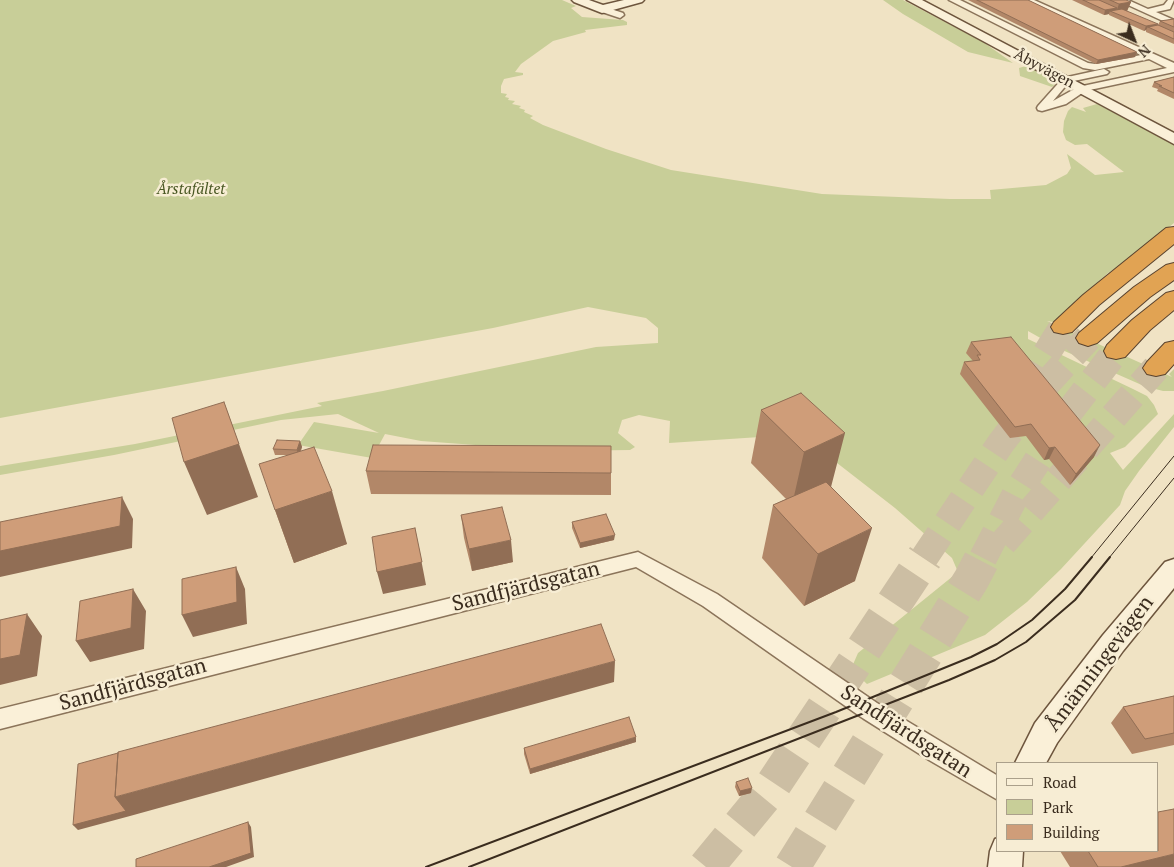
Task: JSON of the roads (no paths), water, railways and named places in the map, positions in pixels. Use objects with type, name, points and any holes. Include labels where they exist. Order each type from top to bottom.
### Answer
[{"type":"highway","points":[[1063,328],[1091,300],[1174,232]]},
{"type":"highway","points":[[1088,338],[1142,292],[1174,270]]},
{"type":"highway","points":[[1116,351],[1141,325],[1174,298]]},
{"type":"highway","points":[[1156,368],[1174,349]]},
{"type":"street","points":[[578,0],[620,15]]},
{"type":"street","points":[[602,9],[638,0]]},
{"type":"street","name":"Åbyvägen","points":[[914,0],[1080,83],[1174,127]]},
{"type":"street","name":"Åbyvägen","points":[[931,0],[1080,83],[1174,139]]},
{"type":"street","points":[[952,0],[1086,66],[1095,67],[1155,58]]},
{"type":"street","points":[[1026,0],[1174,68]]},
{"type":"street","points":[[1121,0],[1171,20]]},
{"type":"street","points":[[1148,11],[1167,7],[1172,0]]},
{"type":"street","points":[[1080,83],[1155,58]]},
{"type":"street","points":[[1080,83],[1174,68]]},
{"type":"street","name":"Sandfjärdsgatan","points":[[0,719],[638,559],[710,600],[869,710],[996,788]]},
{"type":"street","name":"Åmänningevägen","points":[[1031,762],[1046,733],[1068,703],[1113,643],[1174,569]]},
{"type":"street","points":[[1005,867],[1006,852]]},
{"type":"tunnel","points":[[1024,389],[1063,327]]},
{"type":"tunnel","points":[[924,558],[1001,443],[1048,382],[1088,338]]},
{"type":"tunnel","points":[[983,558],[1016,494],[1069,412],[1116,351]]},
{"type":"tunnel","points":[[1003,543],[1156,368]]},
{"type":"tunnel","points":[[706,867],[771,788],[925,557]]},
{"type":"tunnel","points":[[792,867],[971,580],[983,557]]},
{"type":"tram line","points":[[1091,558],[1174,456]]},
{"type":"tram line","points":[[1109,558],[1174,478]]},
{"type":"tram line","points":[[426,867],[836,712],[971,657],[997,644],[1032,620],[1065,589],[1092,557]]},
{"type":"tram line","points":[[469,867],[949,680],[995,660],[1026,642],[1075,600],[1110,557]]},
{"type":"park label","name":"Årstafältet","points":[[191,190]]}]
